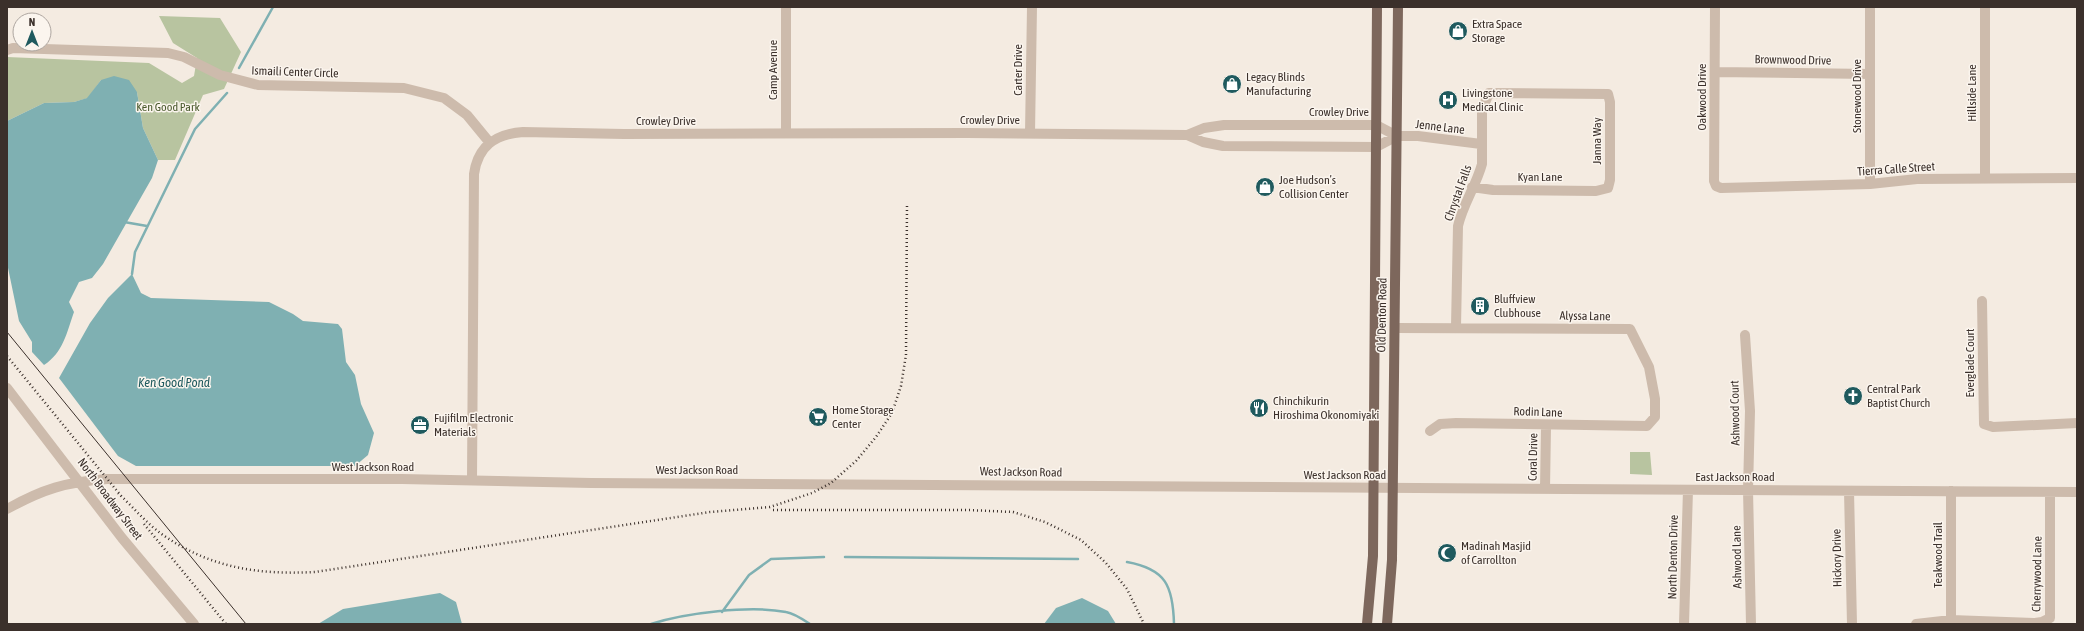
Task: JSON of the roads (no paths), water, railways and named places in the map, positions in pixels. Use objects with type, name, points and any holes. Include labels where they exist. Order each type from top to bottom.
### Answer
[{"type":"main road","name":"Old Denton Road","points":[[1368,624],[1372,579],[1377,7]]},
{"type":"main road","name":"Old Denton Road","points":[[1387,624],[1392,560],[1398,7]]},
{"type":"street","name":"Camp Avenue","points":[[786,7],[786,133]]},
{"type":"street","name":"Carter Drive","points":[[1030,133],[1032,7]]},
{"type":"street","name":"Oakwood Drive","points":[[1715,7],[1714,181],[1716,186]]},
{"type":"street","name":"Stonewood Drive","points":[[1870,7],[1870,184]]},
{"type":"street","name":"Hillside Lane","points":[[1985,178],[1986,7]]},
{"type":"street","name":"Ismaili Center Circle","points":[[7,50],[168,53],[184,57],[220,75],[258,86],[404,88],[444,98],[467,115],[490,143]]},
{"type":"street","name":"Brownwood Drive","points":[[1715,72],[1870,74]]},
{"type":"street","name":"Janna Way","points":[[1489,93],[1608,94],[1610,102],[1610,180],[1608,188]]},
{"type":"street","name":"Chrystal Falls","points":[[1456,327],[1457,239],[1460,218],[1482,164],[1482,110],[1489,93]]},
{"type":"street","name":"Crowley Drive","points":[[1187,135],[1204,128],[1224,125],[1376,126],[1397,136]]},
{"type":"street","name":"Crowley Drive","points":[[472,480],[474,174],[476,159],[490,143],[505,134],[523,132],[1030,133],[1187,135],[1203,142],[1223,146],[1376,147],[1397,136]]},
{"type":"street","name":"Jenne Lane","points":[[1397,136],[1418,136],[1481,144]]},
{"type":"street","name":"Tierra Calle Street","points":[[1716,186],[1721,188],[1870,184],[1917,179],[2077,178]]},
{"type":"street","name":"Kyan Lane","points":[[1472,187],[1493,190],[1596,191],[1608,188]]},
{"type":"street","name":"Everglade Court","points":[[1982,301],[1984,424],[1993,426],[2077,423]]},
{"type":"street","name":"Alyssa Lane","points":[[1395,328],[1456,327],[1630,329],[1649,367],[1655,399],[1655,417],[1647,426]]},
{"type":"street","name":"Ashwood Court","points":[[1745,335],[1750,411],[1748,490]]},
{"type":"street","name":"North Broadway Street","points":[[7,388],[80,481],[122,538],[194,624]]},
{"type":"street","name":"Rodin Lane","points":[[1430,431],[1433,427],[1445,424],[1647,426]]},
{"type":"street","name":"Coral Drive","points":[[1545,489],[1546,426]]},
{"type":"street","name":"West Jackson Road","points":[[7,509],[34,494],[80,481],[107,479],[472,480],[591,483],[1392,488]]},
{"type":"street","name":"East Jackson Road","points":[[1392,488],[2077,492]]},
{"type":"street","name":"North Denton Drive","points":[[1684,624],[1688,490]]},
{"type":"street","name":"Ashwood Lane","points":[[1748,490],[1751,624]]},
{"type":"street","name":"Hickory Drive","points":[[1849,491],[1852,624]]},
{"type":"street","name":"Teakwood Trail","points":[[1951,491],[1951,620]]},
{"type":"street","name":"Cherrywood Lane","points":[[1916,624],[1951,620],[2035,623],[2042,622],[2050,618],[2050,492]]},
{"type":"water","points":[[114,76],[129,80],[137,92],[143,128],[158,160],[152,178],[103,264],[92,278],[79,282],[69,302],[74,312],[64,342],[56,354],[44,365],[32,352],[32,342],[19,321],[7,263],[7,121],[44,103],[74,102],[87,98],[101,80]]},
{"type":"water","name":"Ken Good Pond","points":[[132,274],[141,293],[151,298],[269,302],[293,314],[303,321],[338,324],[342,329],[346,362],[355,375],[361,404],[374,433],[368,455],[355,466],[136,466],[118,456],[59,378],[90,323],[108,298]]},
{"type":"water","points":[[440,593],[456,602],[462,624],[318,624],[343,609]]},
{"type":"water","points":[[1082,598],[1108,611],[1116,624],[1044,624],[1056,608]]},
{"type":"waterway","points":[[239,68],[273,7]]},
{"type":"waterway","points":[[132,274],[135,252],[195,129],[227,93]]},
{"type":"waterway","points":[[124,222],[147,226]]},
{"type":"waterway","points":[[722,612],[749,575],[771,559],[824,557]]},
{"type":"waterway","points":[[845,557],[1078,559]]},
{"type":"waterway","points":[[1127,562],[1151,569],[1165,581],[1172,599],[1174,624]]},
{"type":"waterway","points":[[651,624],[681,616],[718,611],[754,609],[789,613],[810,624]]},
{"type":"tram line","points":[[7,332],[246,624]]},
{"type":"railway","points":[[118,493],[157,531],[199,555],[236,567],[294,573],[315,572],[710,512],[770,507],[812,493],[831,483],[856,461],[876,437],[892,413],[901,386],[906,355],[907,205]]},
{"type":"railway","points":[[7,356],[122,497]]},
{"type":"railway","points":[[773,510],[968,510],[1013,512],[1045,522],[1081,540],[1106,563],[1127,589],[1144,624]]},
{"type":"railway","points":[[144,524],[226,624]]},
{"type":"place","name":"Extra Space Storage","points":[[1458,31]]},
{"type":"place","name":"Legacy Blinds Manufacturing","points":[[1232,84]]},
{"type":"place","name":"Livingstone Medical Clinic","points":[[1448,100]]},
{"type":"place","name":"Joe Hudson’s Collision Center","points":[[1265,187]]},
{"type":"place","name":"Bluffview Clubhouse","points":[[1480,306]]},
{"type":"place","name":"Central Park Baptist Church","points":[[1853,396]]},
{"type":"place","name":"Chinchikurin Hiroshima Okonomiyaki","points":[[1259,408]]},
{"type":"place","name":"Home Storage Center","points":[[818,417]]},
{"type":"place","name":"Fujifilm Electronic Materials","points":[[420,425]]},
{"type":"place","name":"Madinah Masjid of Carrollton","points":[[1447,553]]},
{"type":"park label","name":"Ken Good Park","points":[[168,107]]}]
